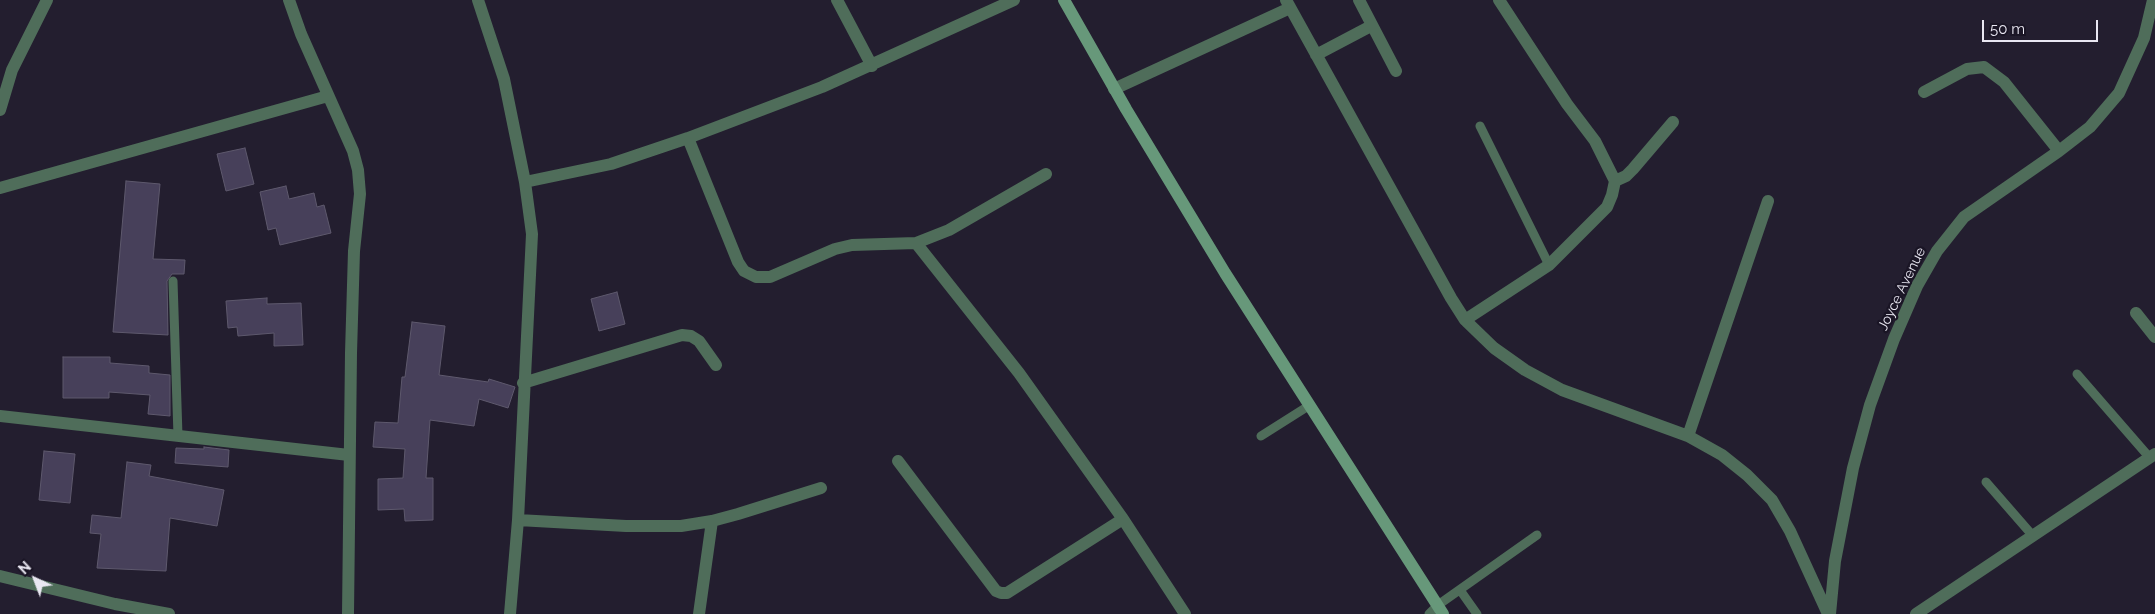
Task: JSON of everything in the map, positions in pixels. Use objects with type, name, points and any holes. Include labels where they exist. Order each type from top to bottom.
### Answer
[{"type":"main road","points":[[1064,0],[1114,89],[1225,273],[1310,405],[1436,611]]},
{"type":"street","points":[[0,110],[12,70],[48,0]]},
{"type":"street","points":[[289,0],[301,34],[353,151],[358,170],[360,194],[354,251],[349,455],[348,614]]},
{"type":"street","points":[[478,0],[504,79],[525,182],[532,234],[523,383],[518,520],[510,614]]},
{"type":"street","points":[[837,0],[872,66]]},
{"type":"street","points":[[525,182],[611,164],[688,138],[872,66],[1014,0]]},
{"type":"street","points":[[1359,0],[1396,71]]},
{"type":"street","points":[[1465,320],[1549,265],[1607,207],[1615,180],[1595,140],[1567,104],[1499,0]]},
{"type":"street","name":"Joyce Avenue","points":[[1829,614],[1835,561],[1853,468],[1870,405],[1894,339],[1917,286],[1936,251],[1964,217],[2059,151],[2090,127],[2119,93],[2150,40],[2153,0]]},
{"type":"street","points":[[1114,89],[1288,4],[1465,320],[1494,348],[1525,370],[1562,390],[1688,436],[1728,460],[1747,475],[1772,500],[1790,531],[1829,614]]},
{"type":"street","points":[[1316,55],[1371,26]]},
{"type":"street","points":[[1924,92],[1967,69],[1984,67],[2004,82],[2059,151]]},
{"type":"street","points":[[0,188],[328,96]]},
{"type":"street","points":[[1615,180],[1626,176],[1673,122]]},
{"type":"street","points":[[688,138],[738,262],[744,271],[756,278],[770,277],[835,249],[852,244],[916,242],[949,230],[1046,174]]},
{"type":"street","points":[[1688,436],[1768,201]]},
{"type":"street","points":[[916,242],[1019,373],[1123,519],[1186,614]]},
{"type":"street","points":[[2136,313],[2155,337]]},
{"type":"street","points":[[523,383],[682,335],[691,336],[699,341],[716,365]]},
{"type":"street","points":[[0,416],[349,455]]},
{"type":"street","points":[[1916,614],[2152,456]]},
{"type":"street","points":[[898,461],[996,590],[1001,593],[1007,593],[1123,519]]},
{"type":"street","points":[[518,520],[626,526],[680,526],[712,521],[821,488]]},
{"type":"street","points":[[699,614],[712,521]]},
{"type":"street","points":[[0,576],[151,612],[169,614]]},
{"type":"lane","points":[[1480,126],[1549,265]]},
{"type":"lane","points":[[173,282],[178,436]]},
{"type":"lane","points":[[2077,374],[2152,456]]},
{"type":"lane","points":[[1261,436],[1310,405]]},
{"type":"lane","points":[[1986,482],[2033,536]]},
{"type":"lane","points":[[1436,611],[1460,590],[1538,535]]},
{"type":"lane","points":[[1460,590],[1477,614]]},
{"type":"building","points":[[245,148],[254,184],[226,191],[217,154]]},
{"type":"building","points":[[126,181],[160,184],[153,259],[185,260],[184,274],[172,274],[167,281],[168,335],[113,332]]},
{"type":"building","points":[[286,186],[289,199],[314,193],[317,207],[324,205],[331,233],[280,245],[276,228],[268,230],[260,192]]},
{"type":"building","points":[[617,292],[625,324],[599,331],[591,299]]},
{"type":"building","points":[[267,298],[267,304],[301,303],[303,345],[274,346],[274,333],[238,336],[237,327],[228,328],[226,301]]},
{"type":"building","points":[[412,322],[445,326],[439,375],[488,382],[489,379],[515,387],[508,408],[479,399],[474,426],[430,420],[426,478],[433,478],[433,520],[405,521],[404,509],[378,510],[378,479],[403,478],[405,449],[373,447],[375,422],[398,423],[402,377],[405,377]]},
{"type":"building","points":[[63,357],[110,357],[110,363],[149,366],[149,373],[170,375],[170,416],[148,414],[150,395],[109,392],[109,398],[63,398]]},
{"type":"building","points":[[204,447],[229,450],[228,467],[175,463],[176,448],[204,449]]},
{"type":"building","points":[[44,451],[75,454],[70,503],[39,500]]},
{"type":"building","points":[[127,462],[151,465],[149,476],[224,490],[217,526],[170,518],[166,571],[97,568],[101,534],[90,533],[92,515],[121,518]]}]
